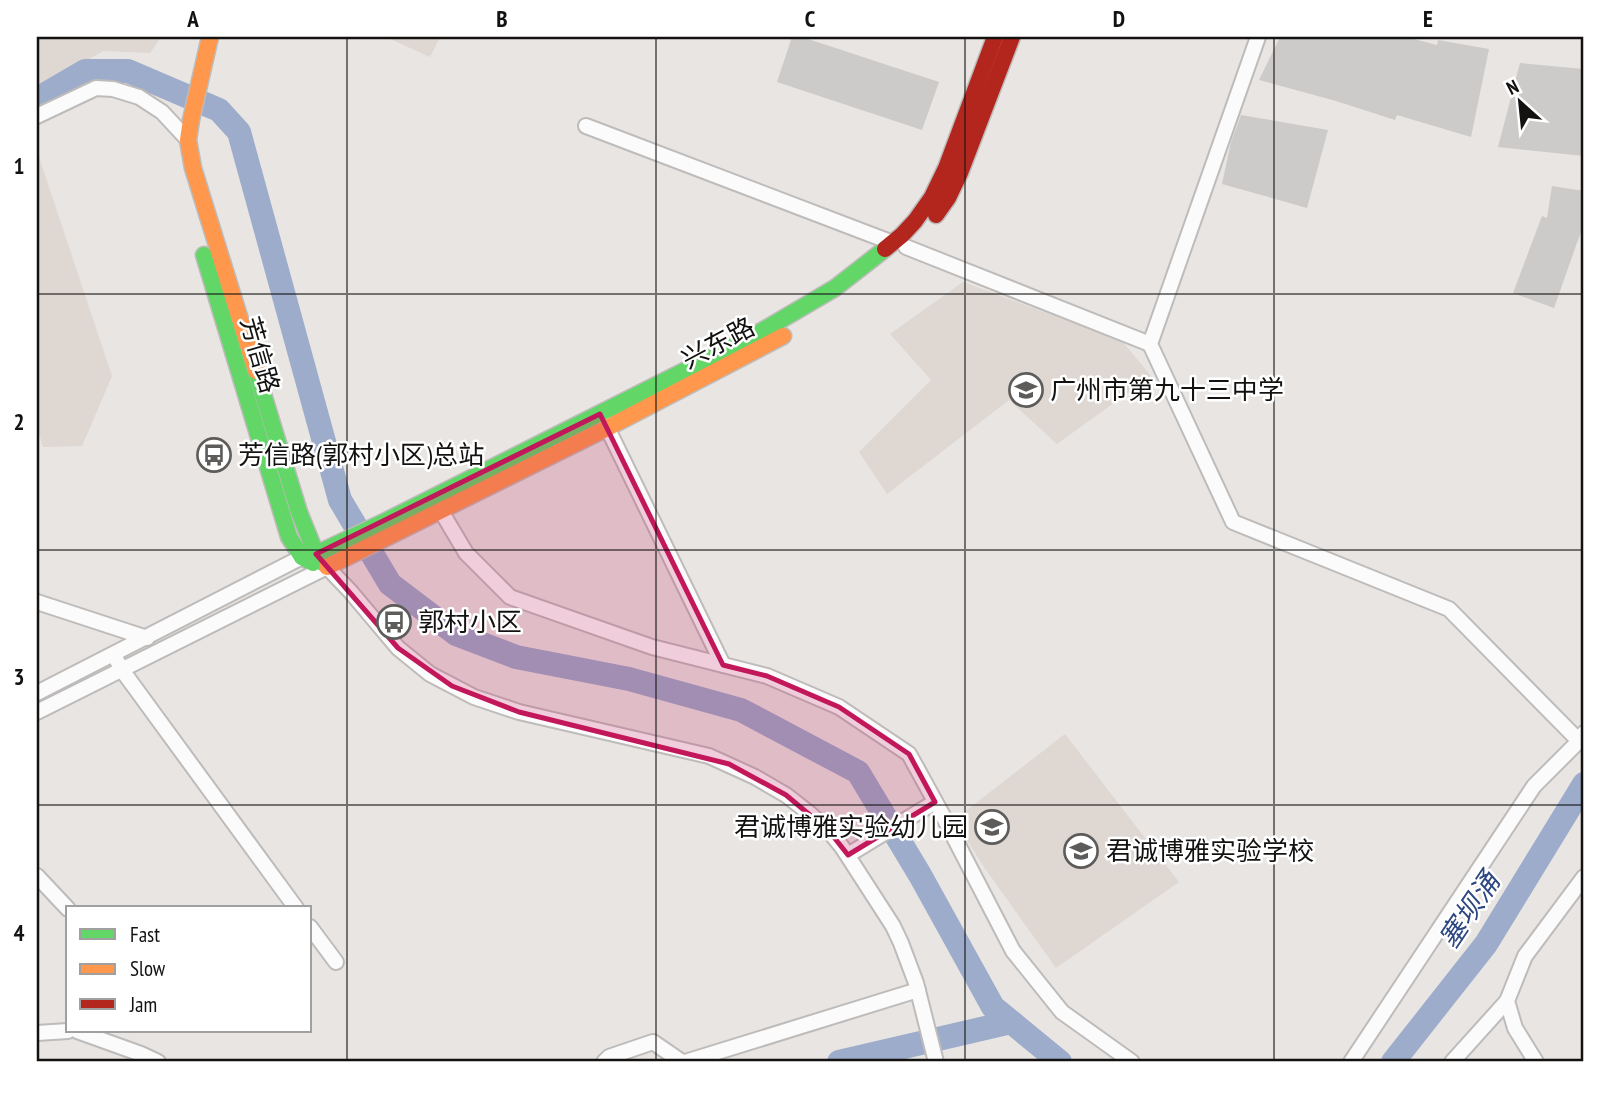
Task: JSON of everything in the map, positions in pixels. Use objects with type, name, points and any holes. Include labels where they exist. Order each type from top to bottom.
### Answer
[{"type":"street","name":"芳信路","points":[[210,37],[191,117],[188,141],[193,168],[315,559]]},
{"type":"street","name":"兴东路","points":[[900,245],[932,197],[946,167],[995,37]]},
{"type":"street","name":"兴东路","points":[[391,527],[441,511],[604,421],[787,318],[928,225],[948,198],[960,173],[1012,37]]},
{"type":"street","points":[[1150,344],[1258,37]]},
{"type":"street","points":[[37,116],[96,88],[113,89],[138,97],[162,112],[188,141]]},
{"type":"street","points":[[586,126],[900,245],[1150,344],[1233,522],[1448,609],[1582,737],[1534,786],[1351,1062]]},
{"type":"street","name":"兴东路","points":[[315,559],[341,552],[604,421]]},
{"type":"street","points":[[604,421],[723,665]]},
{"type":"street","points":[[441,511],[466,553],[510,597],[652,647],[767,676],[839,707],[909,754],[1013,951],[1062,1012],[1132,1062]]},
{"type":"street","points":[[37,693],[315,559]]},
{"type":"street","points":[[37,712],[122,670],[315,559]]},
{"type":"street","points":[[315,559],[350,591],[398,648],[422,668],[474,697],[567,724],[686,750],[729,764],[786,795],[830,831],[893,926],[910,964],[936,1062]]},
{"type":"street","points":[[37,602],[147,638]]},
{"type":"street","points":[[114,654],[122,670],[295,906]]},
{"type":"street","points":[[848,855],[935,802]]},
{"type":"street","points":[[37,876],[66,907]]},
{"type":"street","points":[[1452,1062],[1507,1001],[1525,956],[1584,877]]},
{"type":"street","points":[[312,930],[336,962]]},
{"type":"street","points":[[604,1062],[609,1057],[653,1042],[684,1062],[918,990]]},
{"type":"street","points":[[1507,1001],[1516,1028],[1536,1062]]},
{"type":"street","points":[[37,1033],[66,1031]]},
{"type":"street","points":[[80,1032],[158,1062]]},
{"type":"highlighted area","points":[[600,414],[723,665],[767,676],[839,707],[909,754],[935,802],[848,855],[829,831],[786,795],[729,764],[519,712],[452,686],[398,648],[316,554]]},
{"type":"shaded area","points":[[37,37],[161,37],[150,53],[103,51],[37,90]]},
{"type":"shaded area","points":[[386,37],[440,37],[430,57]]},
{"type":"shaded area","points":[[37,151],[112,376],[82,446],[43,447],[37,427]]},
{"type":"shaded area","name":"广州市第九十三中学","points":[[963,282],[1122,341],[1151,376],[1057,444],[1009,400],[887,494],[859,452],[931,380],[890,334]]},
{"type":"shaded area","name":"君诚博雅实验学校","points":[[1065,734],[1179,882],[1056,968],[954,820]]},
{"type":"building","points":[[792,37],[802,37],[939,82],[922,130],[777,82]]},
{"type":"building","points":[[1280,37],[1406,37],[1437,45],[1438,40],[1489,49],[1471,137],[1397,115],[1395,120],[1259,80]]},
{"type":"building","points":[[1520,63],[1584,69],[1584,156],[1498,147]]},
{"type":"building","points":[[1241,115],[1328,130],[1307,208],[1222,184],[1231,142]]},
{"type":"building","points":[[1552,186],[1584,191],[1584,223],[1554,308],[1513,293],[1542,216],[1547,218]]},
{"type":"waterway","points":[[37,99],[85,71],[128,71],[219,110],[239,132],[340,500],[390,584],[456,634],[516,657],[629,679],[741,710],[858,772],[920,875],[993,1007],[1060,1062]]},
{"type":"waterway","name":"塞坝涌","points":[[1393,1062],[1486,944],[1584,784]]},
{"type":"waterway","points":[[839,1062],[1011,1022]]},
{"type":"traffic: fast","points":[[302,557],[316,554],[386,521],[750,338],[835,288],[885,249]]},
{"type":"traffic: fast","points":[[204,255],[289,537],[302,557],[313,563]]},
{"type":"traffic: fast","points":[[256,371],[299,512],[316,554],[323,563]]},
{"type":"traffic: slow","points":[[210,37],[188,140],[193,168],[256,371]]},
{"type":"traffic: slow","points":[[327,567],[607,428],[783,336]]},
{"type":"traffic: jam","points":[[885,249],[915,221],[932,197],[946,168],[995,37]]},
{"type":"traffic: jam","points":[[936,215],[960,173],[1012,37]]},
{"type":"place","name":"广州市第九十三中学","points":[[1026,390]]},
{"type":"place","name":"芳信路(郭村小区)总站","points":[[214,455]]},
{"type":"place","name":"郭村小区","points":[[394,622]]},
{"type":"place","name":"君诚博雅实验幼儿园","points":[[992,827]]},
{"type":"place","name":"君诚博雅实验学校","points":[[1081,851]]}]
